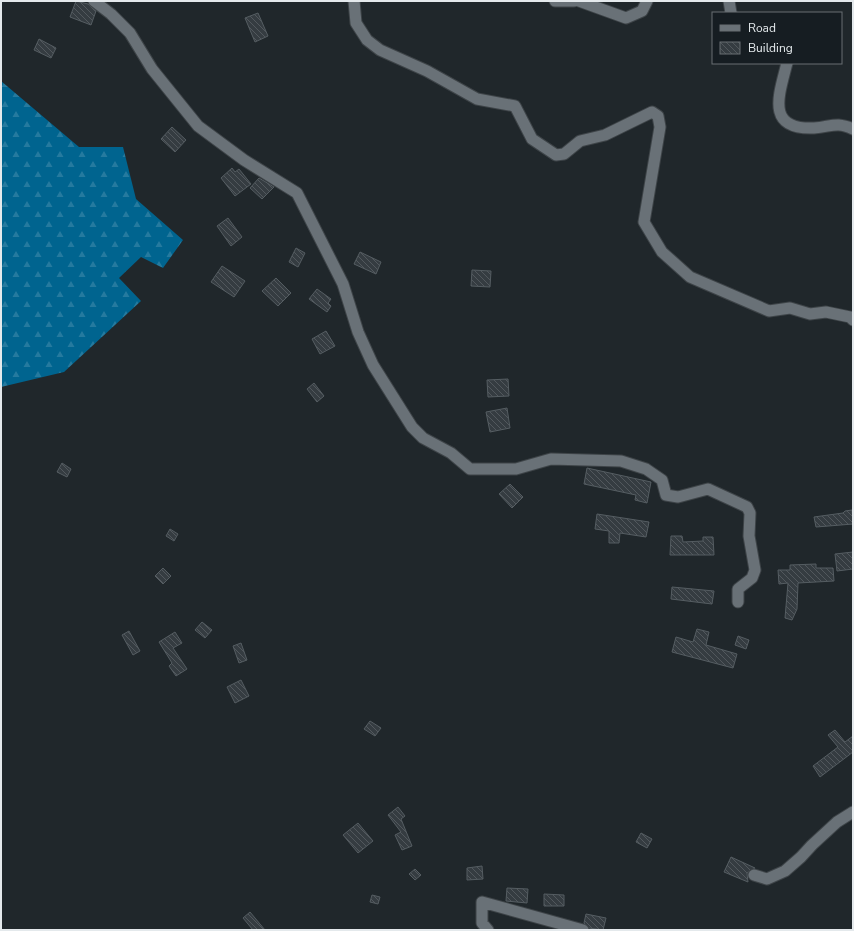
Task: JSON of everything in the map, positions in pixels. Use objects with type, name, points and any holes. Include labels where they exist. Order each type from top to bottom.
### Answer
[{"type":"street","points":[[94,1],[111,14],[130,33],[152,69],[198,126],[244,160],[297,193],[342,284],[358,332],[373,365],[412,428],[423,438],[451,453],[470,469],[516,469],[551,459],[621,461],[646,469],[662,480],[666,495],[678,497],[708,489],[747,507],[750,513],[749,536],[755,570],[752,578],[738,589],[738,602]]},
{"type":"street","points":[[354,1],[356,23],[367,40],[380,50],[427,71],[477,99],[515,106],[532,139],[556,155],[564,154],[580,141],[605,135],[652,112],[658,116],[660,126],[644,222],[662,252],[690,277],[769,311],[790,308],[810,314],[826,312],[850,317],[853,320]]},
{"type":"street","points":[[555,1],[574,1]]},
{"type":"street","points":[[579,1],[626,18],[642,11],[647,1]]},
{"type":"street","points":[[729,1],[731,12]]},
{"type":"street","points":[[787,64],[778,97],[782,119],[787,124],[813,128],[842,124],[853,129]]},
{"type":"street","points":[[754,875],[767,879],[784,871],[801,857],[836,822],[853,812]]},
{"type":"street","points":[[488,930],[482,923],[482,902],[583,930]]},
{"type":"green space","points":[[1,81],[79,147],[123,147],[136,199],[183,240],[163,268],[141,257],[119,278],[141,301],[64,372],[1,387]]},
{"type":"building","points":[[76,1],[88,4],[96,11],[91,25],[70,17]]},
{"type":"building","points":[[258,13],[268,36],[255,42],[245,18]]},
{"type":"building","points":[[39,39],[56,48],[51,58],[34,50]]},
{"type":"building","points":[[172,127],[186,140],[175,152],[161,139]]},
{"type":"building","points":[[232,168],[235,172],[239,169],[251,184],[235,196],[221,178]]},
{"type":"building","points":[[259,178],[274,187],[262,199],[250,188]]},
{"type":"building","points":[[228,218],[242,237],[231,246],[217,226]]},
{"type":"building","points":[[296,248],[305,253],[298,267],[289,262]]},
{"type":"building","points":[[360,252],[381,262],[376,274],[354,264]]},
{"type":"building","points":[[222,266],[245,281],[234,297],[211,282]]},
{"type":"building","points":[[472,270],[491,271],[490,287],[471,286]]},
{"type":"building","points":[[276,278],[291,293],[278,306],[262,291]]},
{"type":"building","points":[[317,289],[331,299],[328,303],[331,306],[327,312],[309,299]]},
{"type":"building","points":[[326,331],[335,346],[320,354],[312,339]]},
{"type":"building","points":[[508,379],[509,396],[488,397],[487,380]]},
{"type":"building","points":[[314,383],[324,396],[317,402],[307,389]]},
{"type":"building","points":[[507,408],[510,428],[490,432],[486,412]]},
{"type":"building","points":[[62,463],[71,469],[67,477],[57,472]]},
{"type":"building","points":[[587,468],[651,482],[647,503],[635,500],[636,495],[584,484]]},
{"type":"building","points":[[510,484],[523,497],[512,508],[499,494]]},
{"type":"building","points":[[852,510],[853,524],[816,527],[814,517],[843,513],[845,511]]},
{"type":"building","points":[[597,514],[649,522],[646,537],[620,533],[619,543],[609,543],[609,531],[595,529]]},
{"type":"building","points":[[170,529],[178,534],[174,541],[166,536]]},
{"type":"building","points":[[671,536],[682,536],[683,542],[703,541],[703,537],[713,537],[714,555],[670,555]]},
{"type":"building","points":[[853,552],[853,569],[837,571],[835,554]]},
{"type":"building","points":[[816,564],[816,568],[833,568],[834,581],[798,583],[797,609],[792,620],[785,618],[788,583],[779,584],[778,570],[790,570],[790,565]]},
{"type":"building","points":[[163,568],[171,576],[163,584],[155,576]]},
{"type":"building","points":[[672,587],[714,591],[712,604],[671,599]]},
{"type":"building","points":[[202,622],[212,630],[205,638],[195,630]]},
{"type":"building","points":[[697,629],[709,632],[706,645],[737,654],[733,668],[672,652],[676,637],[693,642]]},
{"type":"building","points":[[129,631],[140,651],[133,655],[122,635]]},
{"type":"building","points":[[175,632],[182,643],[173,648],[187,669],[176,676],[169,666],[172,663],[159,642]]},
{"type":"building","points":[[738,636],[749,640],[746,649],[735,645]]},
{"type":"building","points":[[241,643],[247,660],[239,663],[233,646]]},
{"type":"building","points":[[241,680],[249,696],[235,703],[227,687]]},
{"type":"building","points":[[370,721],[381,728],[375,736],[364,729]]},
{"type":"building","points":[[835,730],[845,742],[853,736],[853,752],[820,777],[813,766],[838,747],[828,735]]},
{"type":"building","points":[[398,807],[405,816],[401,819],[412,846],[402,850],[395,835],[401,832],[388,815]]},
{"type":"building","points":[[358,823],[373,841],[358,853],[343,835]]},
{"type":"building","points":[[641,833],[652,839],[647,848],[636,842]]},
{"type":"building","points":[[731,857],[755,868],[747,873],[748,882],[724,872]]},
{"type":"building","points":[[482,866],[483,879],[467,880],[467,868]]},
{"type":"building","points":[[415,869],[421,875],[415,880],[409,874]]},
{"type":"building","points":[[507,888],[528,889],[527,903],[506,901]]},
{"type":"building","points":[[544,894],[564,895],[564,906],[544,906]]},
{"type":"building","points":[[372,895],[380,897],[378,904],[370,902]]},
{"type":"building","points":[[250,912],[265,930],[253,930],[243,918]]},
{"type":"building","points":[[586,914],[606,918],[603,930],[589,928],[584,923]]}]
